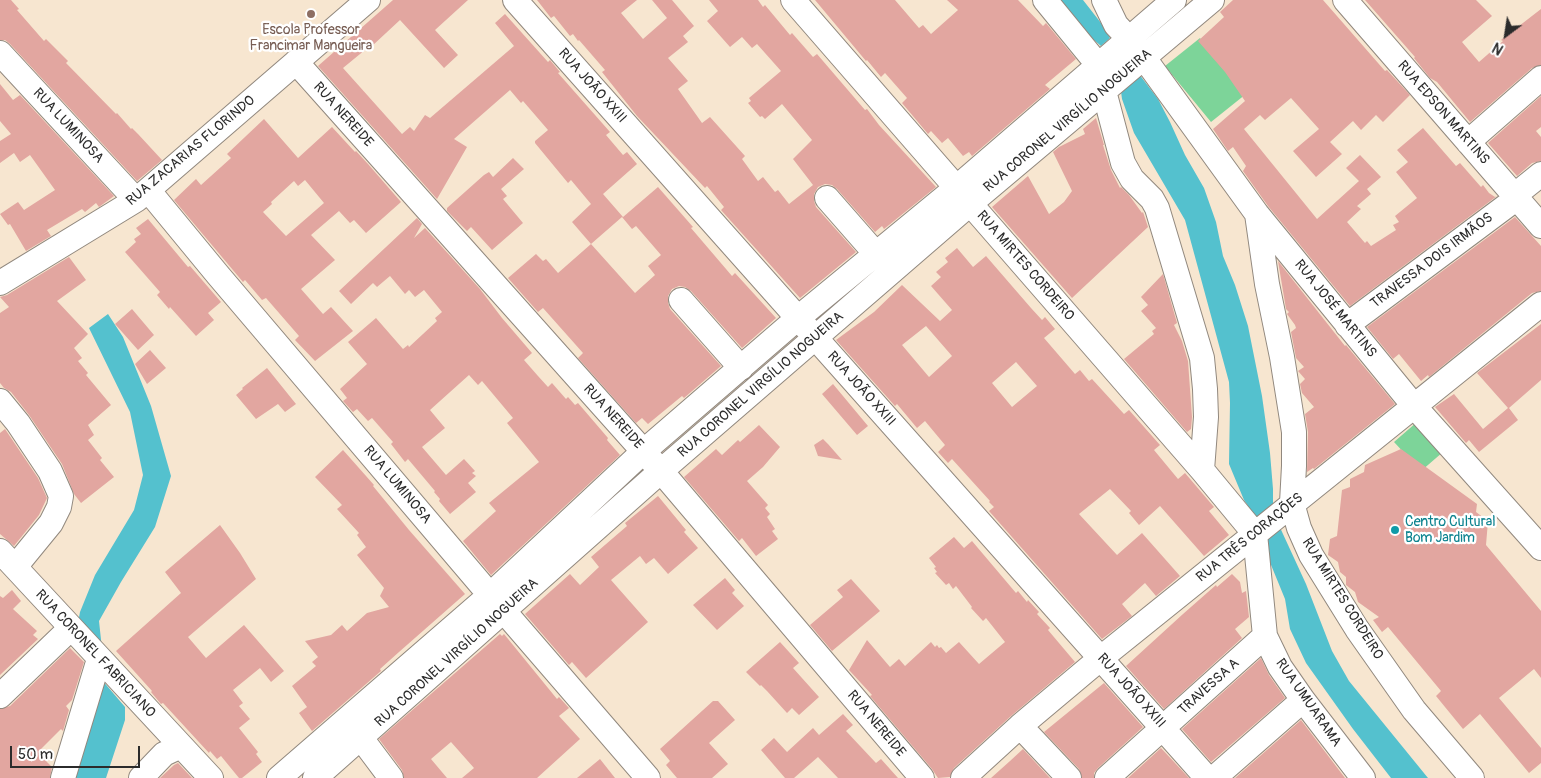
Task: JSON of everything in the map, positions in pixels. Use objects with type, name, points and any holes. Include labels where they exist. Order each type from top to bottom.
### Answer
[{"type":"street","name":"RUA ZACARIAS FLORINDO","points":[[0,283],[142,195],[368,0]]},
{"type":"street","name":"RUA JOÃO XXIII","points":[[515,0],[1207,778]]},
{"type":"street","name":"RUA MIRTES CORDEIRO","points":[[792,0],[1202,470],[1255,534]]},
{"type":"street","points":[[1045,0],[1099,66],[1125,170],[1157,208],[1202,358],[1206,417],[1202,470]]},
{"type":"street","name":"RUA JOSÉ MARTINS","points":[[1104,0],[1116,25],[1143,57],[1257,214],[1414,406],[1541,548]]},
{"type":"street","name":"RUA CORONEL VIRGÍLIO NOGUEIRA","points":[[279,778],[661,471],[815,338],[1128,38],[1174,0]]},
{"type":"street","name":"RUA CORONEL VIRGÍLIO NOGUEIRA","points":[[315,778],[362,738],[498,603],[644,451],[798,318],[876,254],[964,196],[1104,91],[1212,0]]},
{"type":"street","name":"RUA EDSON MARTINS","points":[[1345,0],[1541,226]]},
{"type":"street","name":"RUA LUMINOSA","points":[[0,53],[142,195],[218,275],[648,778]]},
{"type":"street","name":"RUA NEREIDE","points":[[296,62],[644,451],[922,778]]},
{"type":"street","points":[[1468,142],[1541,78]]},
{"type":"street","name":"TRAVESSA DOIS IRMÃOS","points":[[1347,325],[1516,197],[1541,174]]},
{"type":"street","points":[[827,198],[876,254]]},
{"type":"street","name":"RUA MIRTES CORDEIRO","points":[[1257,214],[1267,284],[1282,357],[1294,432],[1292,503],[1299,528],[1311,555],[1357,629],[1414,710],[1472,778]]},
{"type":"street","points":[[681,300],[741,368]]},
{"type":"street","name":"RUA TRÊS CORAÇÕES","points":[[964,778],[1020,726],[1102,658],[1541,304]]},
{"type":"street","points":[[0,401],[18,423],[50,472],[61,496],[59,507],[51,523],[7,559]]},
{"type":"street","name":"RUA UMUARAMA","points":[[1255,534],[1265,636],[1280,667],[1351,774]]},
{"type":"street","name":"RUA CORONEL FABRICIANO","points":[[7,559],[98,659],[211,778]]},
{"type":"street","points":[[0,696],[71,628]]},
{"type":"street","name":"TRAVESSA A","points":[[1107,778],[1265,636]]},
{"type":"street","points":[[63,778],[98,659]]},
{"type":"street","points":[[1214,778],[1303,700]]},
{"type":"street","points":[[1020,726],[1069,778]]},
{"type":"street","points":[[362,738],[391,778]]},
{"type":"street","points":[[140,778],[164,754],[181,746]]},
{"type":"green space","points":[[1200,38],[1246,94],[1211,122],[1165,66]]},
{"type":"green space","points":[[1417,422],[1443,452],[1421,471],[1394,442]]},
{"type":"water","points":[[1059,0],[1083,0],[1110,38],[1101,46],[1087,34]]},
{"type":"water","points":[[1136,70],[1158,99],[1185,155],[1204,188],[1216,222],[1223,256],[1235,285],[1248,326],[1262,396],[1273,489],[1273,505],[1257,519],[1244,500],[1229,464],[1229,382],[1185,220],[1134,133],[1122,99],[1120,84]]},
{"type":"water","points":[[108,314],[123,337],[151,406],[171,476],[155,527],[99,621],[102,649],[78,623],[80,612],[95,575],[134,510],[143,475],[130,412],[89,328]]},
{"type":"water","points":[[1277,521],[1306,584],[1332,651],[1349,681],[1428,778],[1391,778],[1306,663],[1290,629],[1285,599],[1269,560],[1262,536]]},
{"type":"water","points":[[102,680],[125,707],[125,720],[106,778],[76,778]]},
{"type":"building","points":[[0,0],[11,0],[19,9],[17,10],[44,41],[46,39],[68,61],[66,63],[162,160],[137,181],[10,44],[5,40],[0,40]]},
{"type":"building","points":[[393,0],[468,0],[435,30],[458,55],[444,68],[400,20],[372,46],[343,68],[402,134],[410,127],[414,131],[425,115],[430,118],[514,46],[495,23],[505,14],[548,62],[550,60],[560,72],[558,73],[610,132],[606,135],[623,155],[627,152],[637,164],[603,194],[623,217],[658,187],[732,276],[735,273],[776,318],[742,348],[691,291],[679,286],[672,289],[668,296],[670,309],[721,366],[684,398],[682,396],[648,424],[642,418],[636,423],[578,358],[583,353],[543,308],[538,312],[508,278],[536,254],[543,261],[546,259],[558,273],[591,244],[572,222],[591,204],[571,180],[568,183],[535,143],[548,130],[523,101],[521,103],[510,90],[454,139],[467,147],[437,199],[318,66]],"holes":[[[622,217],[632,229],[636,226],[661,255],[648,266],[655,275],[635,293],[591,244]]]},
{"type":"building","points":[[537,0],[637,0],[621,13],[643,39],[667,18],[652,0],[672,0],[694,26],[683,36],[688,42],[668,58],[688,81],[678,89],[702,123],[710,117],[745,156],[742,159],[758,181],[763,177],[775,192],[778,190],[789,204],[813,185],[793,159],[812,140],[782,104],[765,119],[762,116],[760,117],[748,103],[751,101],[749,98],[781,71],[757,44],[752,48],[742,37],[730,47],[707,21],[718,11],[709,0],[758,0],[763,7],[765,5],[790,35],[792,33],[813,57],[817,54],[865,110],[867,109],[879,125],[936,187],[884,229],[882,226],[875,232],[832,185],[825,184],[818,187],[814,194],[816,207],[856,252],[800,298],[721,210],[724,207],[707,186],[705,188],[637,116],[602,72],[605,70],[579,40],[573,34],[570,36],[554,16],[551,18]]},
{"type":"building","points":[[815,0],[895,0],[919,28],[923,25],[931,34],[958,10],[947,0],[1018,0],[1043,26],[1046,23],[1076,59],[1045,85],[1050,89],[972,156],[969,152],[963,156],[948,138],[942,143],[931,131],[928,134],[902,103],[907,98],[885,73],[881,77]]},
{"type":"building","points":[[1233,0],[1323,0],[1385,71],[1387,70],[1410,95],[1383,122],[1376,115],[1361,130],[1353,121],[1330,142],[1342,154],[1316,177],[1293,151],[1319,129],[1291,98],[1265,120],[1260,115],[1244,129],[1317,219],[1359,181],[1346,168],[1360,155],[1381,177],[1367,189],[1371,194],[1357,206],[1361,209],[1347,222],[1365,243],[1367,241],[1371,246],[1396,230],[1393,225],[1399,222],[1395,216],[1417,198],[1396,172],[1408,162],[1397,150],[1423,128],[1456,166],[1460,163],[1481,187],[1483,185],[1489,193],[1495,197],[1497,196],[1350,306],[1268,206],[1243,171],[1246,166],[1233,147],[1228,151],[1213,129],[1245,101],[1225,72],[1198,41],[1224,17],[1220,12]]},
{"type":"building","points":[[1365,0],[1476,0],[1492,16],[1462,42],[1479,62],[1503,41],[1501,40],[1541,9],[1541,65],[1532,68],[1470,122],[1437,82],[1430,78],[1415,57]]},
{"type":"building","points":[[0,84],[13,100],[20,95],[114,196],[99,207],[96,203],[85,212],[82,209],[47,230],[51,236],[26,251],[10,224],[8,225],[0,214],[18,202],[24,210],[55,190],[30,155],[20,162],[14,153],[0,163],[0,141],[11,134],[0,121]]},
{"type":"building","points":[[1541,96],[1541,127],[1536,131],[1541,137],[1541,161],[1532,163],[1517,176],[1488,143]]},
{"type":"building","points":[[1096,118],[1111,170],[1120,188],[1129,195],[1143,212],[1148,227],[1072,298],[992,207],[1028,176],[1049,214],[1064,202],[1072,191],[1053,152],[1085,134],[1083,129]]},
{"type":"building","points":[[264,119],[298,158],[332,127],[401,202],[366,233],[354,220],[350,223],[339,211],[311,235],[335,260],[301,289],[323,314],[331,307],[353,331],[315,361],[295,340],[299,336],[266,298],[262,300],[245,280],[243,282],[174,200],[196,179],[201,185],[231,158],[227,154]],"holes":[[[305,180],[324,203],[286,236],[263,212],[294,181],[298,186]]]},
{"type":"building","points":[[513,158],[524,169],[501,189],[507,196],[503,199],[523,223],[492,250],[471,227],[467,231],[447,211],[447,208],[484,175],[489,172],[493,177]]},
{"type":"building","points":[[1515,217],[1541,246],[1541,291],[1532,293],[1429,377],[1428,375],[1421,381],[1399,354],[1393,359],[1367,327]]},
{"type":"building","points":[[417,218],[422,224],[414,238],[425,228],[480,289],[532,353],[524,360],[548,387],[552,383],[566,399],[568,397],[575,405],[578,403],[620,455],[491,575],[463,541],[496,511],[489,503],[539,462],[507,423],[513,418],[482,381],[478,385],[469,375],[430,410],[445,428],[422,447],[446,475],[464,459],[475,471],[472,473],[476,476],[468,483],[476,492],[450,514],[439,501],[440,499],[435,491],[408,459],[405,462],[391,444],[393,442],[372,418],[368,421],[357,409],[353,412],[343,401],[347,398],[340,389],[367,364],[348,342],[376,318],[403,349],[408,345],[409,347],[437,321],[435,318],[442,312],[424,290],[415,297],[409,290],[405,294],[390,276],[377,287],[373,283],[351,304],[339,291]]},
{"type":"building","points":[[148,219],[188,267],[190,266],[221,302],[208,313],[214,320],[196,336],[157,295],[160,292],[125,252],[136,242],[134,239],[141,234],[136,228]]},
{"type":"building","points":[[957,248],[973,267],[986,256],[1042,320],[1045,317],[1055,329],[1044,338],[1075,374],[1080,370],[1089,381],[1092,379],[1124,414],[1129,410],[1160,445],[1154,450],[1178,479],[1185,473],[1214,507],[1209,511],[1229,535],[1204,556],[1160,506],[1139,525],[1129,513],[1131,511],[1110,489],[1079,514],[1117,555],[1142,533],[1180,576],[1156,596],[1145,583],[1122,604],[1132,616],[1102,639],[989,511],[994,507],[990,501],[952,459],[948,463],[938,452],[945,445],[925,421],[917,428],[897,404],[895,406],[836,340],[874,312],[902,285],[940,321],[952,310],[931,286],[941,277],[936,272],[948,262],[945,258]],"holes":[[[926,326],[952,356],[929,377],[902,345]],[[1016,362],[1037,386],[1012,407],[992,383]]]},
{"type":"building","points":[[69,257],[86,280],[57,301],[88,334],[74,348],[82,358],[78,361],[88,373],[86,375],[111,405],[88,425],[94,435],[88,440],[102,458],[100,460],[114,477],[81,503],[74,494],[62,464],[29,415],[11,392],[0,383],[0,313],[9,307],[0,297],[7,295]]},
{"type":"building","points":[[1278,261],[1345,346],[1395,404],[1314,469],[1307,472],[1308,432],[1305,414],[1314,407],[1302,393],[1300,384],[1305,379],[1298,371],[1304,367],[1296,358],[1291,332],[1296,328],[1287,314],[1289,312],[1286,309]]},
{"type":"building","points":[[1163,274],[1177,323],[1174,325],[1182,341],[1188,361],[1192,417],[1191,429],[1187,432],[1124,359],[1154,334],[1152,331],[1156,328],[1141,311],[1148,305],[1141,297]]},
{"type":"building","points":[[132,309],[154,335],[138,350],[115,324]]},
{"type":"building","points":[[1541,324],[1541,380],[1509,408],[1518,420],[1479,452],[1469,440],[1466,443],[1435,407],[1454,394],[1483,429],[1508,408],[1477,373]]},
{"type":"building","points":[[150,350],[166,368],[147,384],[135,364]]},
{"type":"building","points":[[267,368],[296,404],[285,412],[278,404],[256,419],[236,395]]},
{"type":"building","points":[[833,384],[868,426],[857,435],[822,394]]},
{"type":"building","points":[[759,425],[780,447],[763,467],[747,481],[768,505],[765,508],[770,514],[767,517],[775,529],[772,531],[778,539],[756,556],[742,538],[739,541],[684,477],[716,449],[722,455],[738,440],[740,442]]},
{"type":"building","points":[[5,429],[38,478],[47,498],[39,515],[14,546],[0,534],[0,433]]},
{"type":"building","points":[[823,439],[842,460],[818,456],[814,445]]},
{"type":"building","points":[[1401,449],[1477,504],[1476,512],[1488,521],[1486,545],[1541,611],[1541,678],[1534,669],[1499,698],[1541,748],[1541,763],[1529,773],[1480,714],[1463,729],[1436,696],[1441,691],[1388,627],[1382,632],[1373,620],[1379,617],[1358,602],[1355,592],[1346,585],[1346,577],[1340,572],[1338,562],[1328,555],[1330,539],[1337,536],[1342,490],[1350,487],[1350,479],[1364,472],[1365,465]]},
{"type":"building","points":[[343,450],[465,594],[312,731],[299,713],[307,707],[292,686],[316,666],[312,662],[318,657],[305,641],[331,635],[342,625],[347,631],[367,613],[389,607],[380,596],[384,588],[357,555],[366,547],[357,535],[359,533],[337,509],[342,505],[315,477]]},
{"type":"building","points":[[658,496],[698,548],[668,574],[654,558],[646,564],[640,556],[611,580],[648,622],[586,678],[572,662],[569,665],[525,614],[570,574],[580,585],[599,567],[591,557],[627,526],[625,523]]},
{"type":"building","points":[[220,525],[256,579],[188,637],[206,658],[244,625],[284,671],[271,682],[260,668],[233,690],[243,703],[239,706],[250,719],[239,728],[258,752],[256,754],[262,762],[242,778],[239,778],[221,756],[217,759],[210,751],[209,753],[163,703],[161,704],[152,691],[116,651],[181,593],[165,572]]},
{"type":"building","points":[[954,537],[964,548],[972,541],[1016,593],[1018,591],[1039,612],[1037,614],[1050,628],[1048,630],[1075,662],[1011,716],[954,768],[950,777],[938,778],[870,696],[872,695],[849,670],[867,640],[890,667],[899,659],[905,666],[931,642],[935,647],[937,645],[939,648],[941,647],[946,653],[959,642],[979,664],[1005,642],[986,618],[983,621],[971,608],[956,586],[953,589],[949,583],[946,585],[935,573],[937,572],[934,568],[936,567],[929,558]]},
{"type":"building","points":[[1232,574],[1240,582],[1242,593],[1246,591],[1249,617],[1235,629],[1242,638],[1164,709],[1126,666],[1216,585],[1217,587]]},
{"type":"building","points":[[725,578],[735,590],[732,593],[744,606],[717,630],[693,605]]},
{"type":"building","points":[[851,579],[880,611],[832,651],[810,625],[843,597],[837,590]]},
{"type":"building","points":[[12,590],[21,601],[13,609],[37,631],[33,635],[38,639],[0,675],[0,596],[3,598]]},
{"type":"building","points":[[500,634],[502,636],[504,634],[557,699],[559,697],[569,708],[559,716],[580,739],[537,778],[462,778],[474,768],[451,742],[431,759],[447,778],[404,778],[402,770],[379,739]]},
{"type":"building","points":[[780,642],[799,663],[793,668],[819,697],[799,715],[792,708],[787,713],[746,672]]},
{"type":"building","points":[[70,648],[84,662],[72,700],[66,706],[69,710],[63,731],[61,729],[41,749],[49,758],[46,761],[52,767],[50,778],[0,778],[0,709],[10,706]]},
{"type":"building","points":[[1261,658],[1269,675],[1285,698],[1211,762],[1182,729]]},
{"type":"building","points":[[1104,683],[1143,727],[1098,768],[1094,773],[1094,778],[1082,778],[1079,769],[1044,732]]},
{"type":"building","points":[[713,701],[718,701],[735,720],[709,743],[728,764],[712,778],[677,778],[666,765],[670,761],[660,749]]},
{"type":"building","points":[[843,714],[853,725],[846,731],[876,763],[881,759],[898,778],[838,778],[818,757],[794,778],[785,778],[761,750],[774,738],[787,752],[813,728],[819,735]]},
{"type":"building","points":[[1301,720],[1345,778],[1235,778]]},
{"type":"building","points":[[1161,748],[1189,778],[1128,778]]},
{"type":"building","points":[[1023,749],[1050,778],[991,778],[1010,761]]},
{"type":"building","points":[[600,759],[615,778],[577,778]]},
{"type":"building","points":[[178,763],[192,778],[160,778],[174,765]]},
{"type":"place","name":"Escola Professor Francimar Mangueira","points":[[311,14]]},
{"type":"place","name":"Centro Cultural Bom Jardim","points":[[1395,530]]}]
